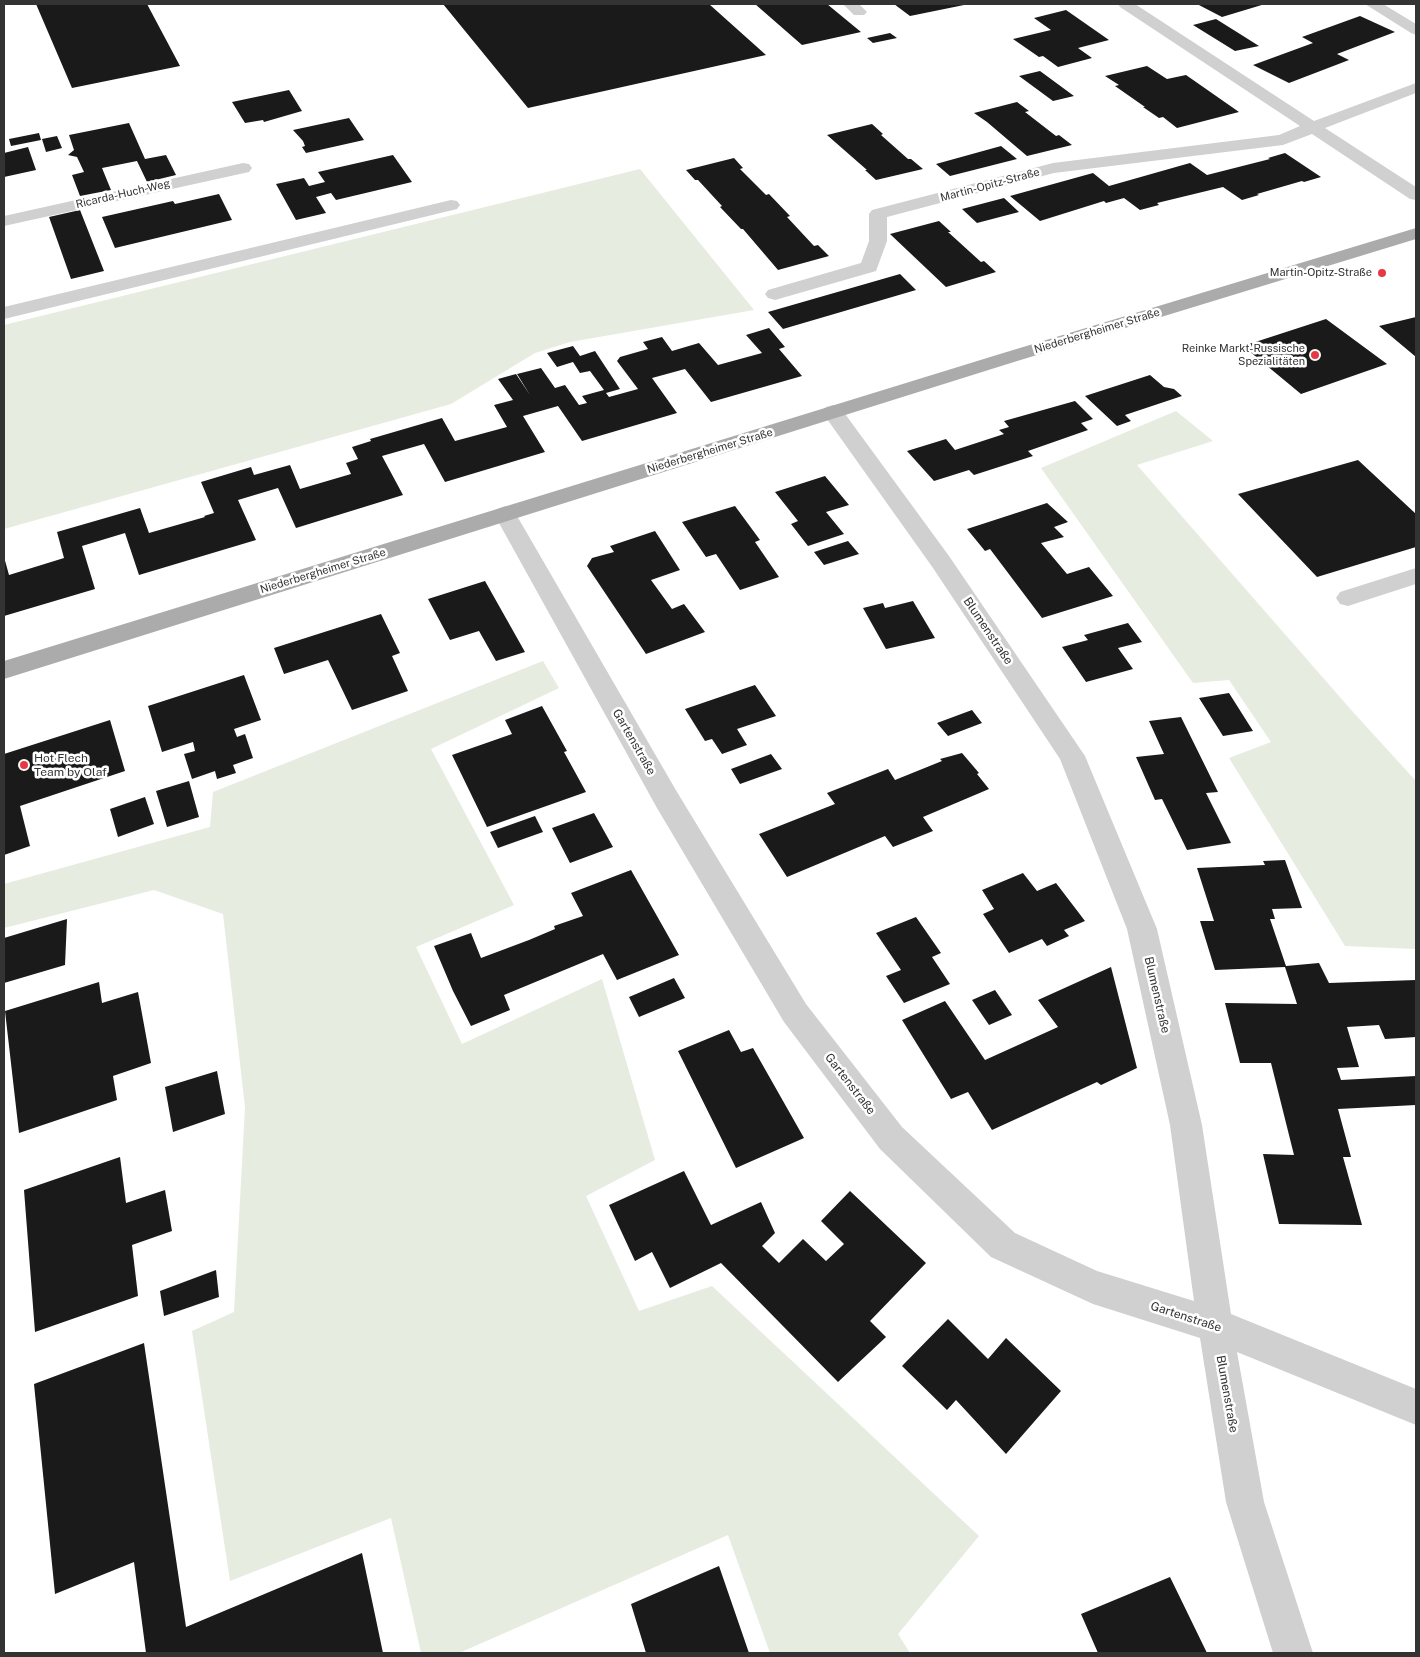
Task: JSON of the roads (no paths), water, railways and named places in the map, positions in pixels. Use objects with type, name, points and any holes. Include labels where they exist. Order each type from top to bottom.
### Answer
[{"type":"main road","name":"Niederbergheimer Straße","points":[[4,670],[1416,233]]},
{"type":"street","points":[[1125,4],[1416,195]]},
{"type":"street","points":[[1374,4],[1416,30]]},
{"type":"street","points":[[1312,128],[1416,88]]},
{"type":"street","name":"Martin-Opitz-Straße","points":[[774,294],[870,267],[878,241],[878,214],[1053,168],[1283,140],[1312,128]]},
{"type":"street","name":"Ricarda-Huch-Weg","points":[[4,221],[243,168]]},
{"type":"street","points":[[4,313],[452,205]]},
{"type":"street","name":"Blumenstraße","points":[[834,412],[941,562],[1072,756],[1142,929],[1186,1124],[1215,1325],[1245,1502],[1293,1653]]},
{"type":"street","name":"Gartenstraße","points":[[505,514],[667,800],[794,1013],[891,1138],[1003,1245],[1093,1288],[1215,1325],[1416,1407]]},
{"type":"street","points":[[1348,598],[1416,576]]},
{"type":"place","name":"Martin-Opitz-Straße","points":[[1382,273]]},
{"type":"place","name":"Reinke Markt-Russische Spezialitäten","points":[[1315,355]]},
{"type":"place","name":"Hot Flech Team by Olaf","points":[[24,765]]}]
